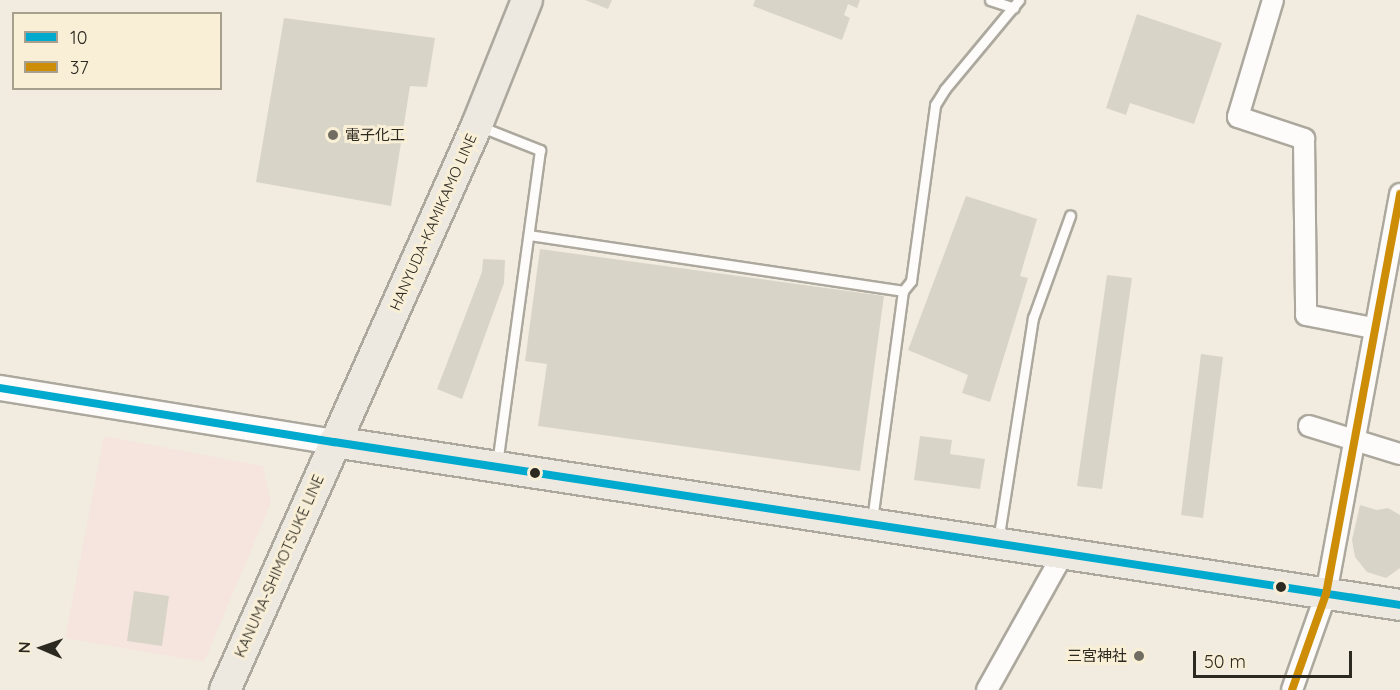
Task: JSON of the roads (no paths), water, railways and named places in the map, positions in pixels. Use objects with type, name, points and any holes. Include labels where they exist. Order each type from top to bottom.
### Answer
[{"type":"main road","name":"HANYUDA-KAMIKAMO LINE","points":[[334,442],[477,125],[527,0]]},
{"type":"main road","points":[[334,442],[1400,605]]},
{"type":"main road","name":"KANUMA-SHIMOTSUKE LINE","points":[[225,690],[334,442]]},
{"type":"street","points":[[1273,0],[1238,117],[1304,139],[1306,315],[1373,328]]},
{"type":"street","points":[[1292,690],[1326,594],[1373,328],[1398,220],[1400,194]]},
{"type":"street","points":[[0,388],[334,442]]},
{"type":"street","points":[[1309,426],[1400,454]]},
{"type":"street","points":[[987,690],[1063,554]]},
{"type":"lane","points":[[990,0],[1016,4]]},
{"type":"lane","points":[[872,523],[903,291],[911,280],[935,105],[945,89],[1016,4]]},
{"type":"lane","points":[[477,125],[540,150],[496,467]]},
{"type":"lane","points":[[998,543],[1033,318],[1070,216]]},
{"type":"lane","points":[[529,235],[903,291]]},
{"type":"place","name":"電子化工","points":[[333,135]]},
{"type":"place","name":"三宮神社","points":[[1139,656]]}]
